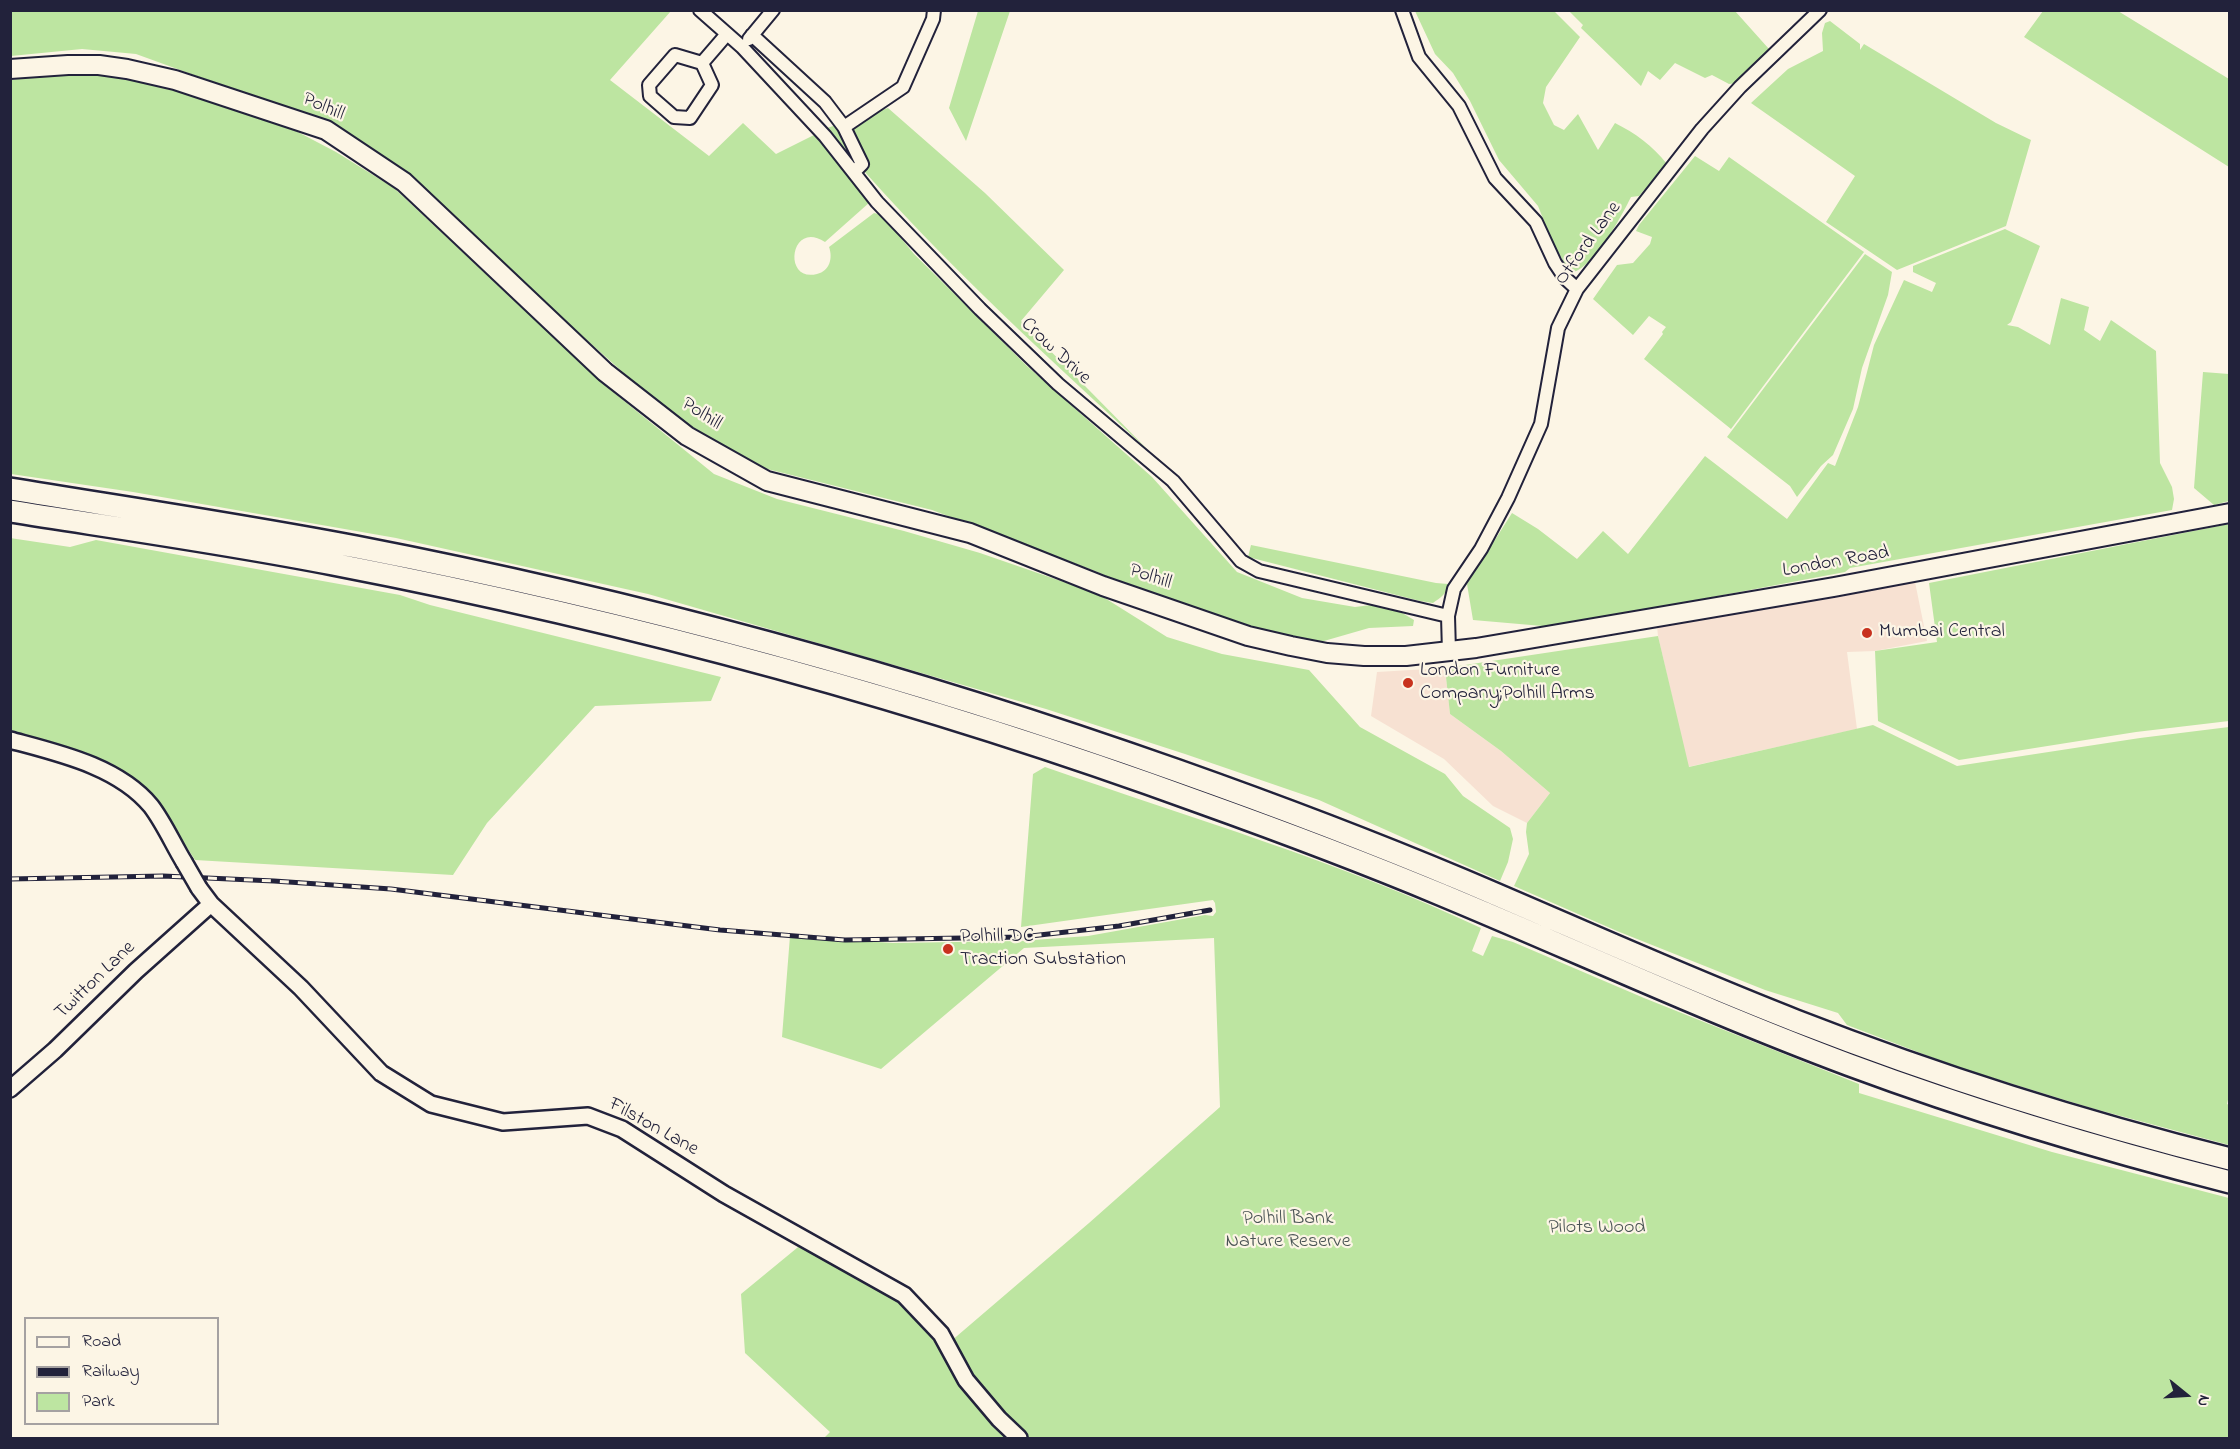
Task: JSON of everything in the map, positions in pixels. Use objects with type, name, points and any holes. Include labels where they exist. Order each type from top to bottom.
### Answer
[{"type":"highway","points":[[10,489],[258,528],[481,572],[708,627],[931,689],[1150,761],[1342,832],[1464,881],[1740,999],[1883,1054],[2059,1112],[2229,1159]]},
{"type":"highway","points":[[10,512],[249,549],[472,592],[681,642],[913,707],[1117,772],[1318,846],[1432,891],[1744,1023],[1885,1078],[2087,1144],[2229,1182]]},
{"type":"main road","name":"Polhill","points":[[10,69],[68,64],[128,69],[175,80],[326,130],[404,182],[605,372],[687,436],[767,481],[970,533],[1103,586],[1265,640],[1327,653],[1355,656],[1406,656],[1449,652]]},
{"type":"main road","name":"London Road","points":[[1449,652],[1639,622],[2229,513]]},
{"type":"street","name":"Crow Drive","points":[[700,10],[742,47],[825,136],[877,202],[988,316],[1058,384],[1173,481],[1241,561],[1259,571],[1448,616]]},
{"type":"street","points":[[742,47],[773,10]]},
{"type":"street","points":[[844,127],[903,87],[933,19],[934,10]]},
{"type":"street","points":[[1402,10],[1419,57],[1459,106],[1495,178],[1536,222],[1555,263],[1565,278],[1577,288]]},
{"type":"street","name":"Otford Lane","points":[[1449,652],[1448,616],[1454,589],[1481,549],[1503,507],[1540,424],[1558,328],[1577,288],[1702,129],[1740,87],[1820,10]]},
{"type":"street","points":[[702,63],[727,34]]},
{"type":"street","points":[[752,35],[825,102],[844,127],[862,164],[854,172]]},
{"type":"street","points":[[675,55],[702,63],[712,85],[690,118],[674,117],[650,96],[649,85],[675,55]]},
{"type":"street","name":"Filston Lane","points":[[10,740],[64,755],[121,779],[150,806],[211,904],[301,988],[381,1073],[431,1104],[503,1122],[588,1116],[622,1129],[724,1194],[904,1295],[940,1334],[966,1380],[999,1419],[1019,1438]]},
{"type":"street","name":"Twitton Lane","points":[[10,1089],[211,904]]},
{"type":"shaded area","points":[[1915,582],[1927,641],[1875,651],[1847,652],[1857,729],[1688,767],[1657,626],[1834,598]]},
{"type":"shaded area","points":[[1445,668],[1450,714],[1501,751],[1550,793],[1527,823],[1493,806],[1444,759],[1371,716],[1377,672]]},
{"type":"green space","points":[[11,11],[671,11],[610,80],[709,156],[743,123],[776,154],[814,135],[870,202],[825,242],[813,237],[804,239],[798,244],[795,262],[799,270],[806,274],[817,274],[825,270],[831,255],[829,247],[874,213],[882,215],[914,254],[1027,366],[1152,477],[1237,572],[1302,598],[1355,607],[1371,605],[1399,611],[1414,620],[1413,626],[1369,628],[1317,643],[1267,632],[1137,589],[932,510],[751,465],[673,417],[542,300],[412,177],[364,143],[304,115],[136,54],[82,49],[11,56]]},
{"type":"green space","points":[[978,11],[1010,11],[966,141],[949,108]]},
{"type":"green space","points":[[1415,11],[1554,11],[1580,37],[1546,87],[1543,103],[1554,125],[1564,130],[1578,114],[1598,150],[1615,123],[1643,140],[1667,164],[1639,196],[1631,197],[1597,253],[1579,270],[1570,273],[1552,241],[1538,206],[1499,160],[1470,101],[1453,73],[1435,54]]},
{"type":"green space","points":[[1569,11],[1735,11],[1769,49],[1737,83],[1729,84],[1712,75],[1705,78],[1675,63],[1660,80],[1648,71],[1641,86],[1581,28],[1583,25]]},
{"type":"green space","points":[[2043,11],[2118,11],[2229,79],[2229,167],[2024,37]]},
{"type":"green space","points":[[1830,21],[1860,44],[1860,50],[1864,44],[1996,123],[2031,140],[2006,226],[1897,270],[1826,222],[1855,176],[1751,103],[1788,69],[1823,51],[1822,33],[1825,23]]},
{"type":"green space","points":[[113,74],[184,92],[296,131],[336,152],[394,188],[602,383],[714,474],[777,499],[980,553],[1100,595],[1167,637],[1222,654],[1309,670],[1360,727],[1445,774],[1463,796],[1510,828],[1513,839],[1508,862],[1500,881],[1319,800],[1185,754],[1046,709],[648,594],[396,538],[133,492],[11,474],[10,80],[43,76]]},
{"type":"green space","points":[[888,108],[985,193],[1064,270],[1021,321],[1150,452],[1024,335],[943,255],[864,172],[827,128]]},
{"type":"green space","points":[[1695,156],[1719,171],[1729,157],[1864,252],[1731,429],[1644,359],[1666,327],[1649,316],[1633,335],[1593,299],[1617,265],[1633,263],[1650,244],[1652,237],[1636,231],[1639,225]]},
{"type":"green space","points":[[2005,229],[2040,246],[2011,322],[2007,325],[2018,327],[2050,345],[2061,298],[2089,307],[2084,330],[2100,341],[2111,320],[2156,351],[2160,463],[2172,487],[2174,499],[2172,510],[1850,568],[1845,572],[1554,627],[1473,620],[1467,584],[1512,513],[1538,529],[1577,559],[1603,531],[1628,554],[1705,456],[1787,519],[1828,463],[1835,466],[1858,407],[1874,345],[1904,280],[1932,292],[1936,283],[1913,272],[1913,266]]},
{"type":"green space","points":[[1865,254],[1892,272],[1888,295],[1862,368],[1853,409],[1833,455],[1821,466],[1797,497],[1790,486],[1727,437]]},
{"type":"green space","points":[[2203,372],[2229,374],[2229,501],[2214,505],[2194,488]]},
{"type":"green space","points":[[2229,524],[2229,721],[2136,732],[1959,760],[1878,721],[1875,651],[1937,642],[1929,583]]},
{"type":"green space","points":[[10,538],[70,547],[96,540],[400,595],[430,605],[721,677],[711,701],[595,706],[487,823],[453,875],[195,860],[151,792],[111,763],[11,732]]},
{"type":"green space","points":[[1251,545],[1448,584],[1448,587],[1443,595],[1433,603],[1420,601],[1248,557]]},
{"type":"green space","points":[[1658,636],[1689,767],[1873,725],[1957,766],[2229,727],[2230,1091],[2227,1104],[2229,1105],[2229,1145],[2091,1108],[1957,1067],[1847,1025],[1838,1013],[1765,990],[1617,931],[1514,886],[1529,854],[1527,823],[1550,793],[1501,751],[1450,714],[1445,668]]},
{"type":"green space","name":"Pilots Wood","points":[[1045,767],[1374,882],[1481,928],[1472,951],[1483,956],[1492,936],[1513,942],[1644,998],[1859,1084],[1859,1093],[2052,1152],[2229,1198],[2229,1438],[1028,1438],[973,1379],[950,1342],[1220,1107],[1214,938],[1024,948],[881,1069],[782,1037],[790,936],[893,943],[1020,941],[1088,936],[1205,915],[1213,916],[1216,912],[1213,900],[1021,927],[1033,774]]},
{"type":"green space","points":[[803,1243],[902,1300],[932,1336],[965,1388],[1005,1438],[824,1438],[830,1432],[745,1353],[741,1294]]},
{"type":"railway","points":[[10,879],[163,876],[391,889],[720,930],[845,940],[1022,937],[1119,926],[1210,910]]},
{"type":"place","name":"Mumbai Central","points":[[1867,633]]},
{"type":"place","name":"London Furniture Company;Polhill Arms","points":[[1408,683]]},
{"type":"place","name":"Polhill DC Traction Substation","points":[[948,949]]},
{"type":"park label","name":"Polhill Bank Nature Reserve","points":[[1288,1232]]}]
